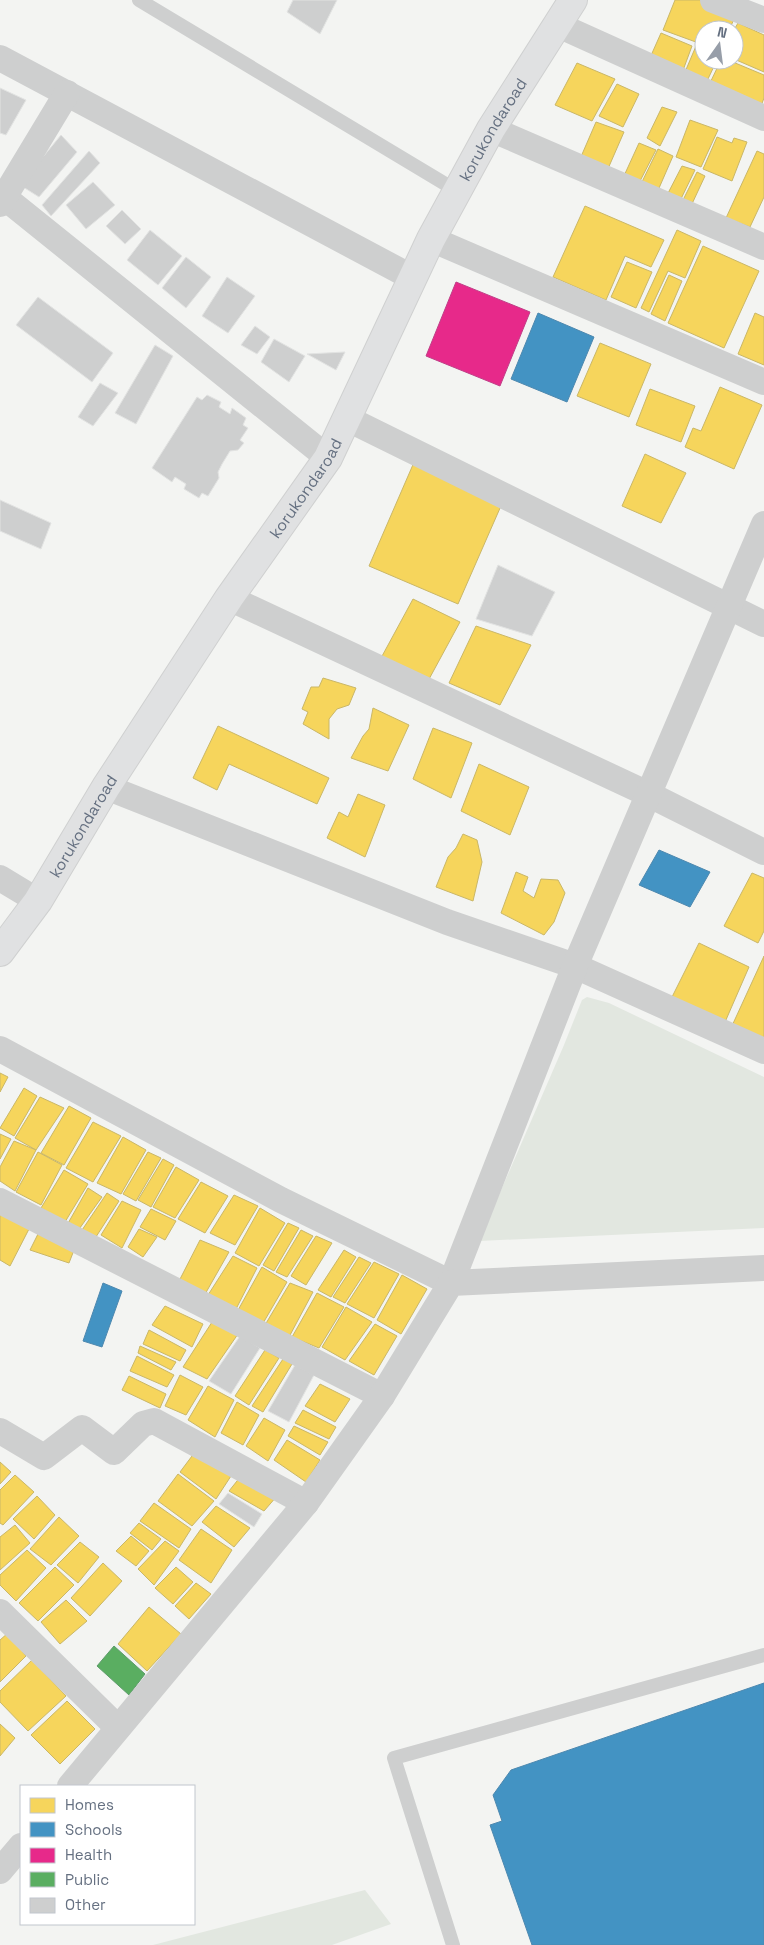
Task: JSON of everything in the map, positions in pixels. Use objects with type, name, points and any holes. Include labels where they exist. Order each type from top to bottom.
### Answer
[{"type":"main road","name":"korukondaroad","points":[[0,952],[38,901],[106,787],[229,598],[328,458],[432,238],[491,128],[573,0]]},
{"type":"street","points":[[713,0],[764,20]]},
{"type":"street","points":[[558,25],[764,118]]},
{"type":"street","points":[[0,58],[413,278]]},
{"type":"street","points":[[67,93],[2,200],[328,458]]},
{"type":"street","points":[[491,128],[764,247]]},
{"type":"street","points":[[432,238],[764,382]]},
{"type":"street","points":[[348,419],[727,608],[764,624]]},
{"type":"street","points":[[71,1785],[306,1502],[382,1396],[451,1283],[575,966],[764,524]]},
{"type":"street","points":[[229,598],[648,794],[764,852]]},
{"type":"street","points":[[106,787],[447,922],[575,966],[764,1051]]},
{"type":"street","points":[[0,878],[38,901]]},
{"type":"street","points":[[0,1048],[281,1200],[451,1283],[764,1268]]},
{"type":"street","points":[[0,1201],[382,1396]]},
{"type":"street","points":[[0,1431],[44,1458],[82,1428],[114,1452],[143,1424],[154,1420],[306,1502]]},
{"type":"street","points":[[0,1612],[118,1728]]},
{"type":"lane","points":[[141,1],[457,192]]},
{"type":"lane","points":[[453,1945],[394,1758],[764,1655]]},
{"type":"shaded area","points":[[587,997],[609,1003],[764,1077],[764,1228],[479,1241],[582,1000]]},
{"type":"shaded area","points":[[365,1890],[391,1924],[332,1945],[153,1945]]},
{"type":"building: Homes","points":[[675,0],[700,0],[736,15],[734,20],[694,20],[694,41],[663,30]]},
{"type":"building: Homes","points":[[744,26],[764,35],[764,72],[744,63]]},
{"type":"building: Homes","points":[[661,33],[692,46],[682,73],[649,60]]},
{"type":"building: Homes","points":[[694,51],[694,70],[712,70],[707,81],[685,72]]},
{"type":"building: Homes","points":[[577,63],[615,79],[592,121],[555,105]]},
{"type":"building: Homes","points":[[744,67],[764,75],[764,98],[761,106],[709,85],[716,70],[744,70]]},
{"type":"building: Homes","points":[[617,84],[639,94],[623,127],[599,116]]},
{"type":"building: Homes","points":[[662,107],[677,112],[660,146],[647,138]]},
{"type":"building: Homes","points":[[690,120],[718,130],[701,167],[676,157]]},
{"type":"building: Homes","points":[[596,122],[624,132],[607,171],[580,159]]},
{"type":"building: Homes","points":[[717,137],[732,143],[734,138],[747,142],[732,181],[703,169]]},
{"type":"building: Homes","points":[[639,143],[656,150],[639,183],[623,178]]},
{"type":"building: Homes","points":[[658,149],[673,156],[656,195],[639,188]]},
{"type":"building: Homes","points":[[757,151],[764,154],[764,197],[750,227],[726,218]]},
{"type":"building: Homes","points":[[682,166],[695,170],[678,205],[665,199]]},
{"type":"building: Homes","points":[[697,172],[705,176],[691,206],[682,202]]},
{"type":"building: Homes","points":[[585,206],[664,240],[651,267],[625,256],[606,300],[553,277]]},
{"type":"building: Homes","points":[[677,230],[701,241],[685,278],[668,271],[649,312],[641,308]]},
{"type":"building: Homes","points":[[703,246],[759,271],[724,348],[668,323]]},
{"type":"building: Homes","points":[[627,262],[652,272],[636,308],[611,297]]},
{"type":"building: Homes","points":[[669,275],[682,281],[665,321],[651,314]]},
{"type":"building: Homes","points":[[755,313],[764,317],[764,365],[738,354]]},
{"type":"building: Homes","points":[[600,343],[651,364],[629,417],[577,396]]},
{"type":"building: Homes","points":[[720,387],[762,405],[734,469],[685,447],[693,428],[701,431]]},
{"type":"building: Homes","points":[[650,389],[695,406],[681,442],[636,425]]},
{"type":"building: Homes","points":[[645,454],[686,473],[661,523],[622,506]]},
{"type":"building: Homes","points":[[415,460],[504,499],[458,604],[369,566]]},
{"type":"building: Homes","points":[[413,599],[460,622],[428,681],[381,658]]},
{"type":"building: Homes","points":[[476,626],[531,645],[500,705],[449,683]]},
{"type":"building: Homes","points":[[323,678],[356,688],[349,705],[337,709],[329,719],[329,739],[303,724],[308,712],[302,709],[311,687],[319,687]]},
{"type":"building: Homes","points":[[373,708],[409,725],[388,771],[351,758],[369,729]]},
{"type":"building: Homes","points":[[218,726],[329,778],[317,804],[229,764],[217,790],[193,778]]},
{"type":"building: Homes","points":[[433,728],[472,743],[451,798],[413,779]]},
{"type":"building: Homes","points":[[479,764],[529,787],[510,835],[461,811]]},
{"type":"building: Homes","points":[[358,794],[385,805],[365,857],[327,838],[339,812],[348,817]]},
{"type":"building: Homes","points":[[463,834],[477,840],[482,862],[473,901],[436,887],[448,857],[456,848]]},
{"type":"building: Homes","points":[[516,872],[528,877],[523,891],[534,898],[541,879],[558,880],[565,893],[554,922],[544,935],[501,913]]},
{"type":"building: Homes","points":[[752,873],[764,878],[764,931],[758,943],[724,926]]},
{"type":"building: Homes","points":[[699,943],[749,967],[722,1029],[668,1005]]},
{"type":"building: Homes","points":[[764,956],[764,1040],[731,1028]]},
{"type":"building: Homes","points":[[0,1073],[8,1077],[0,1092]]},
{"type":"building: Homes","points":[[24,1088],[37,1096],[14,1136],[0,1128]]},
{"type":"building: Homes","points":[[40,1097],[64,1108],[36,1150],[15,1138]]},
{"type":"building: Homes","points":[[69,1106],[91,1118],[64,1165],[41,1153]]},
{"type":"building: Homes","points":[[93,1122],[121,1136],[93,1182],[66,1168]]},
{"type":"building: Homes","points":[[0,1134],[11,1139],[0,1159]]},
{"type":"building: Homes","points":[[123,1137],[146,1150],[121,1194],[97,1183]]},
{"type":"building: Homes","points":[[14,1141],[36,1150],[15,1191],[0,1181],[0,1167]]},
{"type":"building: Homes","points":[[38,1152],[62,1165],[41,1205],[16,1192]]},
{"type":"building: Homes","points":[[148,1152],[161,1158],[136,1201],[123,1194]]},
{"type":"building: Homes","points":[[163,1159],[174,1165],[151,1207],[138,1200]]},
{"type":"building: Homes","points":[[176,1167],[199,1180],[175,1218],[153,1207]]},
{"type":"building: Homes","points":[[64,1170],[88,1184],[65,1222],[41,1208]]},
{"type":"building: Homes","points":[[201,1182],[228,1196],[205,1233],[178,1219]]},
{"type":"building: Homes","points":[[88,1188],[102,1197],[77,1232],[67,1225]]},
{"type":"building: Homes","points":[[107,1193],[119,1201],[94,1240],[80,1233]]},
{"type":"building: Homes","points":[[234,1195],[258,1206],[235,1245],[210,1233]]},
{"type":"building: Homes","points":[[122,1201],[141,1210],[122,1248],[101,1235]]},
{"type":"building: Homes","points":[[260,1208],[285,1223],[259,1266],[235,1253]]},
{"type":"building: Homes","points":[[151,1209],[176,1221],[165,1240],[140,1227]]},
{"type":"building: Homes","points":[[0,1214],[29,1229],[10,1266],[0,1260]]},
{"type":"building: Homes","points":[[288,1223],[299,1228],[274,1271],[263,1265]]},
{"type":"building: Homes","points":[[139,1229],[157,1237],[143,1257],[128,1247]]},
{"type":"building: Homes","points":[[301,1230],[313,1236],[287,1277],[276,1272]]},
{"type":"building: Homes","points":[[39,1232],[76,1245],[69,1263],[30,1250]]},
{"type":"building: Homes","points":[[316,1236],[332,1243],[306,1285],[291,1276]]},
{"type":"building: Homes","points":[[200,1240],[229,1252],[204,1296],[178,1283]]},
{"type":"building: Homes","points":[[344,1250],[356,1257],[331,1297],[318,1290]]},
{"type":"building: Homes","points":[[233,1256],[257,1268],[235,1311],[208,1295]]},
{"type":"building: Homes","points":[[359,1257],[371,1263],[345,1303],[333,1297]]},
{"type":"building: Homes","points":[[374,1262],[399,1274],[374,1318],[347,1304]]},
{"type":"building: Homes","points":[[262,1267],[287,1282],[262,1325],[237,1312]]},
{"type":"building: Homes","points":[[402,1275],[427,1289],[401,1334],[377,1320]]},
{"type":"building: Homes","points":[[290,1283],[313,1292],[289,1337],[265,1325]]},
{"type":"building: Homes","points":[[317,1293],[344,1307],[319,1348],[292,1337]]},
{"type":"building: Homes","points":[[165,1306],[203,1324],[192,1347],[152,1325]]},
{"type":"building: Homes","points":[[346,1307],[372,1322],[345,1360],[322,1347]]},
{"type":"building: Homes","points":[[214,1319],[238,1334],[207,1379],[183,1367]]},
{"type":"building: Homes","points":[[375,1324],[397,1336],[374,1375],[349,1361]]},
{"type":"building: Homes","points":[[149,1330],[186,1350],[180,1361],[143,1344]]},
{"type":"building: Homes","points":[[140,1346],[176,1362],[171,1370],[138,1353]]},
{"type":"building: Homes","points":[[265,1350],[279,1358],[249,1405],[235,1396]]},
{"type":"building: Homes","points":[[137,1356],[174,1375],[167,1387],[130,1371]]},
{"type":"building: Homes","points":[[283,1359],[292,1364],[263,1412],[252,1406]]},
{"type":"building: Homes","points":[[180,1375],[203,1387],[186,1415],[165,1406]]},
{"type":"building: Homes","points":[[129,1376],[166,1394],[160,1408],[122,1390]]},
{"type":"building: Homes","points":[[320,1384],[350,1399],[335,1422],[305,1406]]},
{"type":"building: Homes","points":[[208,1386],[234,1400],[215,1437],[188,1420]]},
{"type":"building: Homes","points":[[237,1402],[259,1415],[243,1445],[221,1433]]},
{"type":"building: Homes","points":[[303,1410],[336,1427],[329,1439],[295,1423]]},
{"type":"building: Homes","points":[[264,1418],[285,1430],[268,1461],[246,1446]]},
{"type":"building: Homes","points":[[294,1426],[328,1442],[320,1455],[288,1436]]},
{"type":"building: Homes","points":[[287,1440],[320,1460],[306,1482],[274,1460]]},
{"type":"building: Homes","points":[[195,1452],[231,1476],[216,1499],[180,1472]]},
{"type":"building: Homes","points":[[0,1462],[11,1472],[0,1484]]},
{"type":"building: Homes","points":[[178,1474],[214,1501],[192,1526],[158,1501]]},
{"type":"building: Homes","points":[[15,1475],[34,1492],[3,1525],[0,1523],[0,1490]]},
{"type":"building: Homes","points":[[241,1476],[277,1496],[264,1511],[229,1491]]},
{"type":"building: Homes","points":[[37,1496],[55,1515],[34,1539],[13,1519]]},
{"type":"building: Homes","points":[[154,1503],[191,1529],[179,1548],[140,1521]]},
{"type":"building: Homes","points":[[216,1506],[250,1528],[234,1547],[202,1522]]},
{"type":"building: Homes","points":[[59,1517],[79,1536],[51,1565],[30,1549]]},
{"type":"building: Homes","points":[[139,1523],[161,1539],[152,1550],[130,1533]]},
{"type":"building: Homes","points":[[15,1525],[30,1543],[0,1570],[0,1537]]},
{"type":"building: Homes","points":[[201,1529],[232,1550],[211,1583],[179,1560]]},
{"type":"building: Homes","points":[[131,1536],[149,1551],[136,1566],[116,1551]]},
{"type":"building: Homes","points":[[165,1541],[179,1551],[154,1585],[138,1569]]},
{"type":"building: Homes","points":[[80,1542],[99,1557],[78,1583],[57,1565]]},
{"type":"building: Homes","points":[[27,1550],[46,1568],[16,1601],[0,1585],[0,1575]]},
{"type":"building: Homes","points":[[103,1563],[122,1581],[90,1616],[71,1598]]},
{"type":"building: Homes","points":[[55,1567],[74,1585],[38,1621],[19,1603]]},
{"type":"building: Homes","points":[[176,1567],[193,1582],[173,1604],[155,1588]]},
{"type":"building: Homes","points":[[196,1583],[211,1594],[189,1619],[175,1606]]},
{"type":"building: Homes","points":[[66,1600],[87,1621],[60,1644],[41,1622]]},
{"type":"building: Homes","points":[[149,1607],[181,1634],[147,1671],[118,1644]]},
{"type":"building: Homes","points":[[8,1633],[26,1656],[0,1682],[0,1640]]},
{"type":"building: Homes","points":[[32,1660],[66,1696],[28,1731],[0,1702],[0,1691]]},
{"type":"building: Homes","points":[[67,1701],[95,1729],[60,1764],[31,1735]]},
{"type":"building: Homes","points":[[0,1724],[15,1738],[0,1756]]},
{"type":"building: Schools","points":[[538,313],[594,337],[567,402],[511,379]]},
{"type":"building: Schools","points":[[659,850],[710,872],[690,907],[639,885]]},
{"type":"building: Schools","points":[[103,1283],[122,1291],[102,1347],[83,1341]]},
{"type":"building: Schools","points":[[764,1683],[764,1945],[532,1945],[490,1825],[502,1821],[493,1795],[511,1770]]},
{"type":"building: Health","points":[[456,282],[530,312],[500,386],[426,356]]},
{"type":"building: Public","points":[[114,1646],[145,1674],[129,1695],[97,1666]]},
{"type":"building: Other","points":[[293,0],[337,0],[320,34],[287,12]]},
{"type":"building: Other","points":[[0,88],[26,100],[6,135],[0,133]]},
{"type":"building: Other","points":[[61,135],[77,152],[39,197],[20,185]]},
{"type":"building: Other","points":[[89,151],[100,163],[51,216],[42,205]]},
{"type":"building: Other","points":[[93,182],[115,205],[86,229],[66,205]]},
{"type":"building: Other","points":[[122,210],[141,229],[125,244],[106,226]]},
{"type":"building: Other","points":[[150,230],[182,256],[158,285],[127,260]]},
{"type":"building: Other","points":[[186,257],[211,277],[186,308],[162,288]]},
{"type":"building: Other","points":[[227,277],[255,296],[228,333],[202,316]]},
{"type":"building: Other","points":[[38,297],[113,353],[92,382],[16,325]]},
{"type":"building: Other","points":[[255,326],[270,337],[257,354],[241,345]]},
{"type":"building: Other","points":[[274,339],[305,356],[289,382],[261,362]]},
{"type":"building: Other","points":[[155,345],[173,356],[136,424],[115,413]]},
{"type":"building: Other","points":[[345,352],[336,370],[307,354]]},
{"type":"building: Other","points":[[100,383],[118,393],[93,426],[78,417]]},
{"type":"building: Other","points":[[207,395],[221,402],[219,407],[230,414],[232,408],[246,418],[243,425],[248,428],[240,440],[244,443],[238,450],[230,451],[222,464],[218,472],[219,478],[208,496],[202,493],[199,498],[184,489],[186,484],[175,477],[172,482],[152,468],[197,397],[202,400]]},
{"type":"building: Other","points":[[0,500],[51,523],[41,549],[0,531]]},
{"type":"building: Other","points":[[498,565],[555,592],[532,636],[476,619]]},
{"type":"building: Other","points":[[240,1336],[260,1348],[231,1394],[209,1381]]},
{"type":"building: Other","points":[[295,1365],[314,1375],[289,1422],[268,1411]]},
{"type":"building: Other","points":[[228,1493],[262,1514],[254,1527],[219,1504]]}]
